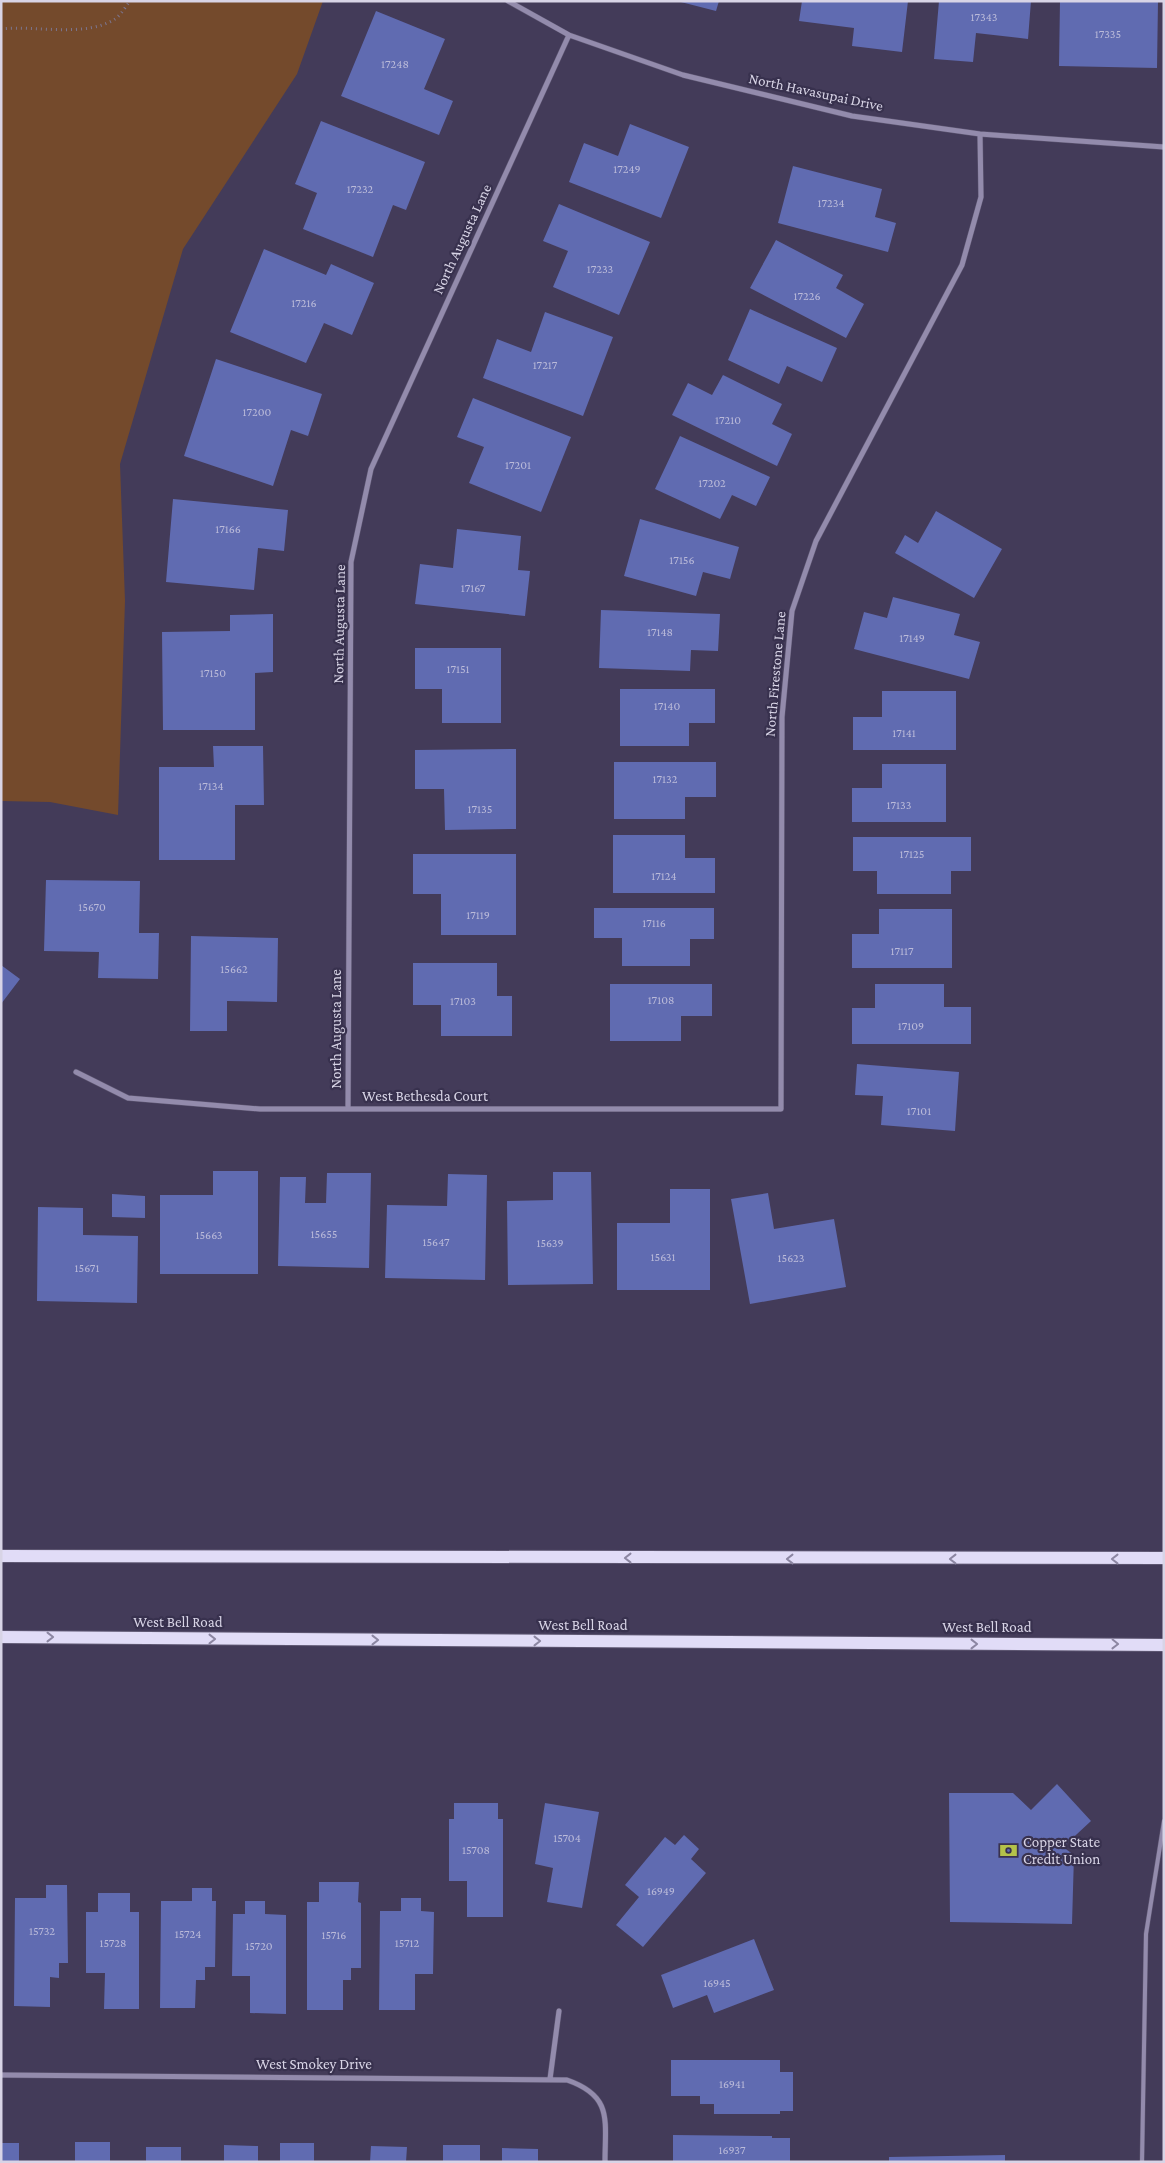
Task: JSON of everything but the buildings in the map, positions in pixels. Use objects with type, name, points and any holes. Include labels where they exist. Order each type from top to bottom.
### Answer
[{"type":"main road","points":[[1,1556],[1164,1558]]},
{"type":"main road","name":"West Bell Road","points":[[1,1637],[1164,1644]]},
{"type":"street","name":"North Havasupai Drive","points":[[508,1],[569,35],[683,75],[852,116],[980,134],[1164,147]]},
{"type":"street","name":"North Augusta Lane","points":[[348,1109],[351,562],[371,469],[569,35]]},
{"type":"street","name":"North Firestone Lane","points":[[781,1109],[782,717],[792,611],[816,541],[962,265],[981,198],[980,134]]},
{"type":"street","name":"West Bethesda Court","points":[[76,1072],[128,1098],[260,1109],[781,1109]]},
{"type":"street","points":[[550,2079],[559,2011]]},
{"type":"street","name":"West Smokey Drive","points":[[1,2074],[567,2080],[582,2085],[595,2094],[603,2106],[605,2119],[605,2162]]},
{"type":"lane","points":[[1142,2162],[1146,1934],[1164,1821]]},
{"type":"path","points":[[1,29],[21,27],[86,29],[116,18],[129,2]]},
{"type":"shaded area","points":[[1,1],[323,1],[297,74],[183,249],[120,464],[125,601],[118,815],[50,802],[1,801]]},
{"type":"place","name":"Copper State Credit Union","points":[[1009,1851]]}]
